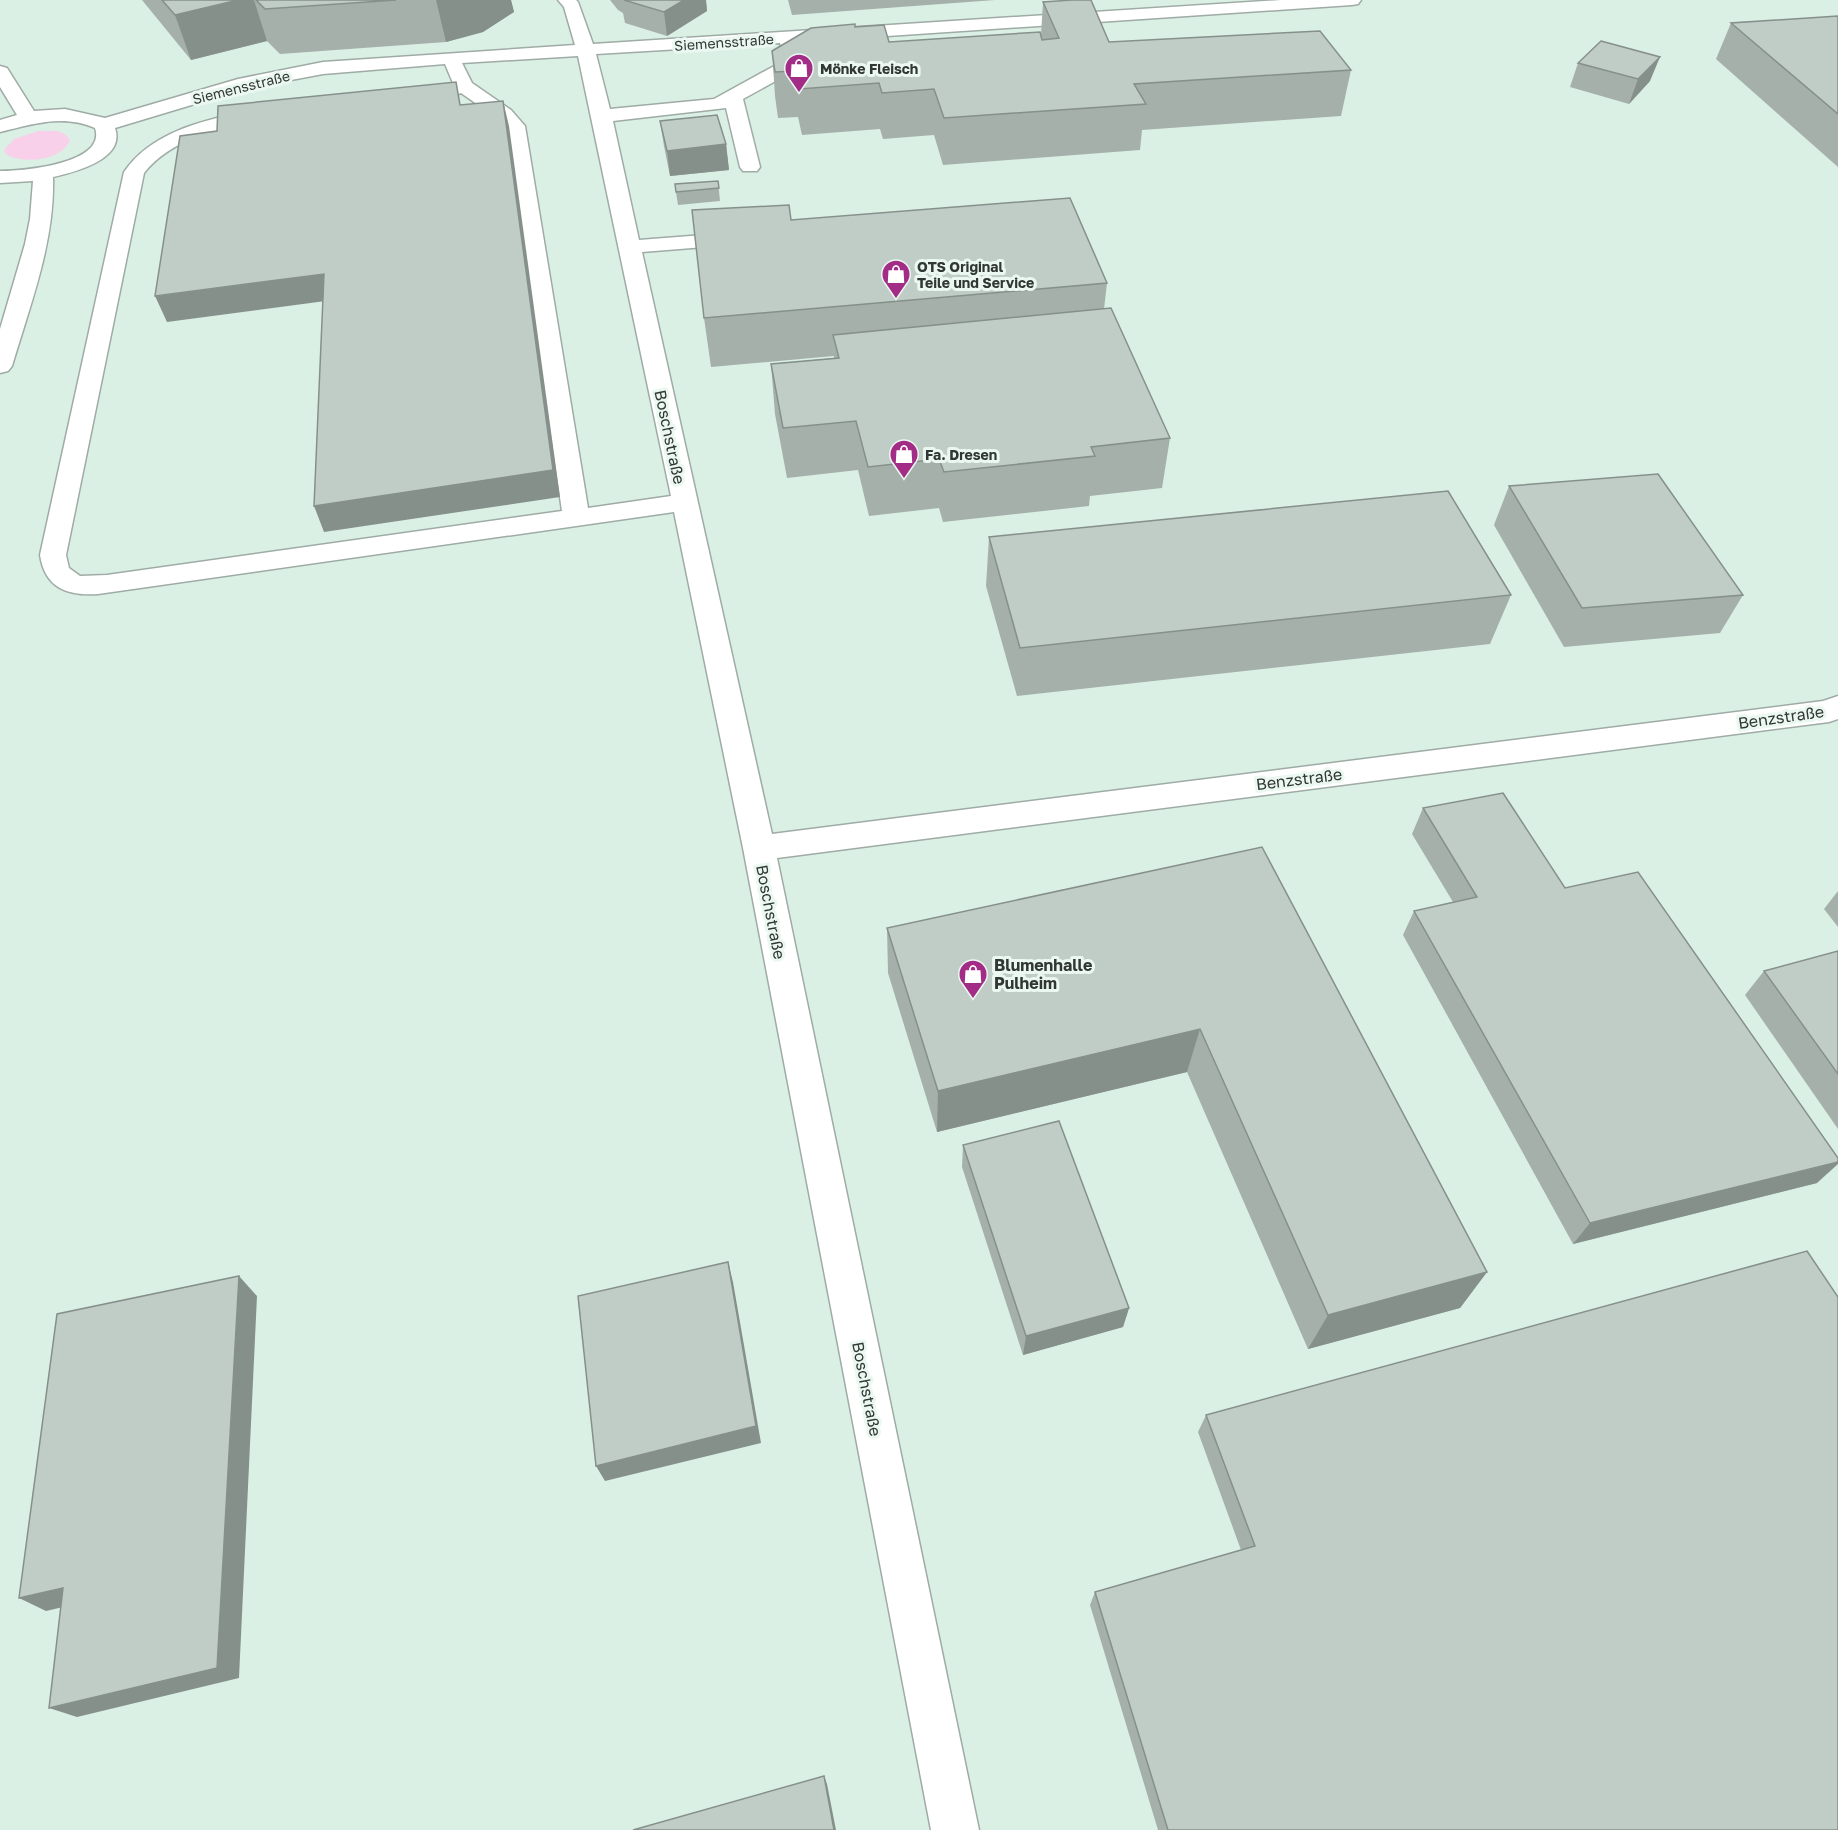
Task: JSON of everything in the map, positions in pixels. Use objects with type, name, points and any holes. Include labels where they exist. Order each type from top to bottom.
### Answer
[{"type":"street","name":"Boschstraße","points":[[567,0],[572,6],[586,51],[602,116],[759,848],[956,1830]]},
{"type":"street","points":[[1050,0],[1059,20]]},
{"type":"street","name":"Siemensstraße","points":[[104,125],[245,83],[323,68],[450,58],[788,38],[1002,32],[1059,20],[1352,0]]},
{"type":"street","points":[[602,116],[719,104],[783,69],[792,54],[788,38]]},
{"type":"street","points":[[450,58],[464,86],[504,114],[515,126],[576,517]]},
{"type":"street","points":[[788,61],[811,59]]},
{"type":"street","points":[[0,72],[6,90],[28,117]]},
{"type":"street","points":[[399,100],[434,98],[464,86]]},
{"type":"street","points":[[733,98],[750,166]]},
{"type":"street","points":[[286,110],[236,119],[195,132],[163,146],[141,160],[134,172],[52,555],[57,572],[69,583],[86,586],[124,582],[684,502]]},
{"type":"street","points":[[0,126],[28,117],[64,114],[89,117],[104,125],[108,136],[106,142],[96,153],[75,165],[43,174],[0,177]]},
{"type":"street","points":[[0,366],[33,252],[45,194],[43,174]]},
{"type":"street","points":[[630,247],[758,237]]},
{"type":"street","name":"Benzstraße","points":[[759,848],[1829,711],[1838,706]]},
{"type":"shaded area","points":[[0,0],[1838,0],[1838,1830],[0,1830]]},
{"type":"shaded area","points":[[38,131],[60,132],[70,140],[59,152],[42,159],[14,158],[7,155],[4,150],[14,139]]},
{"type":"building","points":[[162,0],[238,0],[175,15]]},
{"type":"building","points":[[256,0],[396,0],[265,9]]},
{"type":"building","points":[[624,0],[684,0],[664,12]]},
{"type":"building","points":[[1091,0],[1109,42],[1320,31],[1351,70],[1134,84],[1146,104],[944,118],[934,89],[882,93],[879,83],[799,89],[795,71],[775,72],[772,51],[811,28],[855,24],[855,27],[884,25],[889,42],[1040,32],[1042,40],[1059,38],[1043,2]]},
{"type":"building","points":[[1838,16],[1838,114],[1731,23]]},
{"type":"building","points":[[1601,41],[1660,57],[1638,79],[1578,63]]},
{"type":"building","points":[[456,82],[460,105],[503,101],[553,470],[314,506],[324,274],[155,296],[180,136],[217,131],[218,106]]},
{"type":"building","points":[[717,115],[726,144],[667,151],[660,121]]},
{"type":"building","points":[[718,181],[719,188],[676,192],[675,184]]},
{"type":"building","points":[[1070,198],[1107,283],[704,318],[692,210],[789,205],[791,220]]},
{"type":"building","points":[[1111,308],[1170,438],[1091,447],[1095,456],[944,472],[939,459],[868,467],[856,421],[783,428],[771,364],[839,358],[833,335]]},
{"type":"building","points":[[1658,474],[1743,595],[1582,608],[1509,486]]},
{"type":"building","points":[[1448,491],[1511,595],[1020,648],[989,537]]},
{"type":"building","points":[[1503,793],[1565,888],[1638,872],[1838,1158],[1838,1162],[1590,1223],[1414,911],[1477,897],[1423,808]]},
{"type":"building","points":[[1262,847],[1487,1272],[1328,1315],[1200,1029],[938,1091],[887,928]]},
{"type":"building","points":[[1838,951],[1838,1074],[1764,971]]},
{"type":"building","points":[[1059,1121],[1129,1308],[1026,1336],[963,1145]]},
{"type":"building","points":[[1807,1251],[1838,1297],[1838,1830],[1168,1830],[1095,1592],[1255,1546],[1206,1415]]},
{"type":"building","points":[[728,1262],[756,1426],[596,1466],[578,1296]]},
{"type":"building","points":[[239,1276],[217,1668],[49,1708],[63,1588],[19,1598],[57,1314]]},
{"type":"building","points":[[824,1776],[834,1830],[633,1830]]},
{"type":"place","name":"Mönke Fleisch","points":[[799,94]]},
{"type":"place","name":"OTS Original Teile und Service","points":[[896,300]]},
{"type":"place","name":"Fa. Dresen","points":[[904,480]]},
{"type":"place","name":"Blumenhalle Pulheim","points":[[973,1000]]}]
